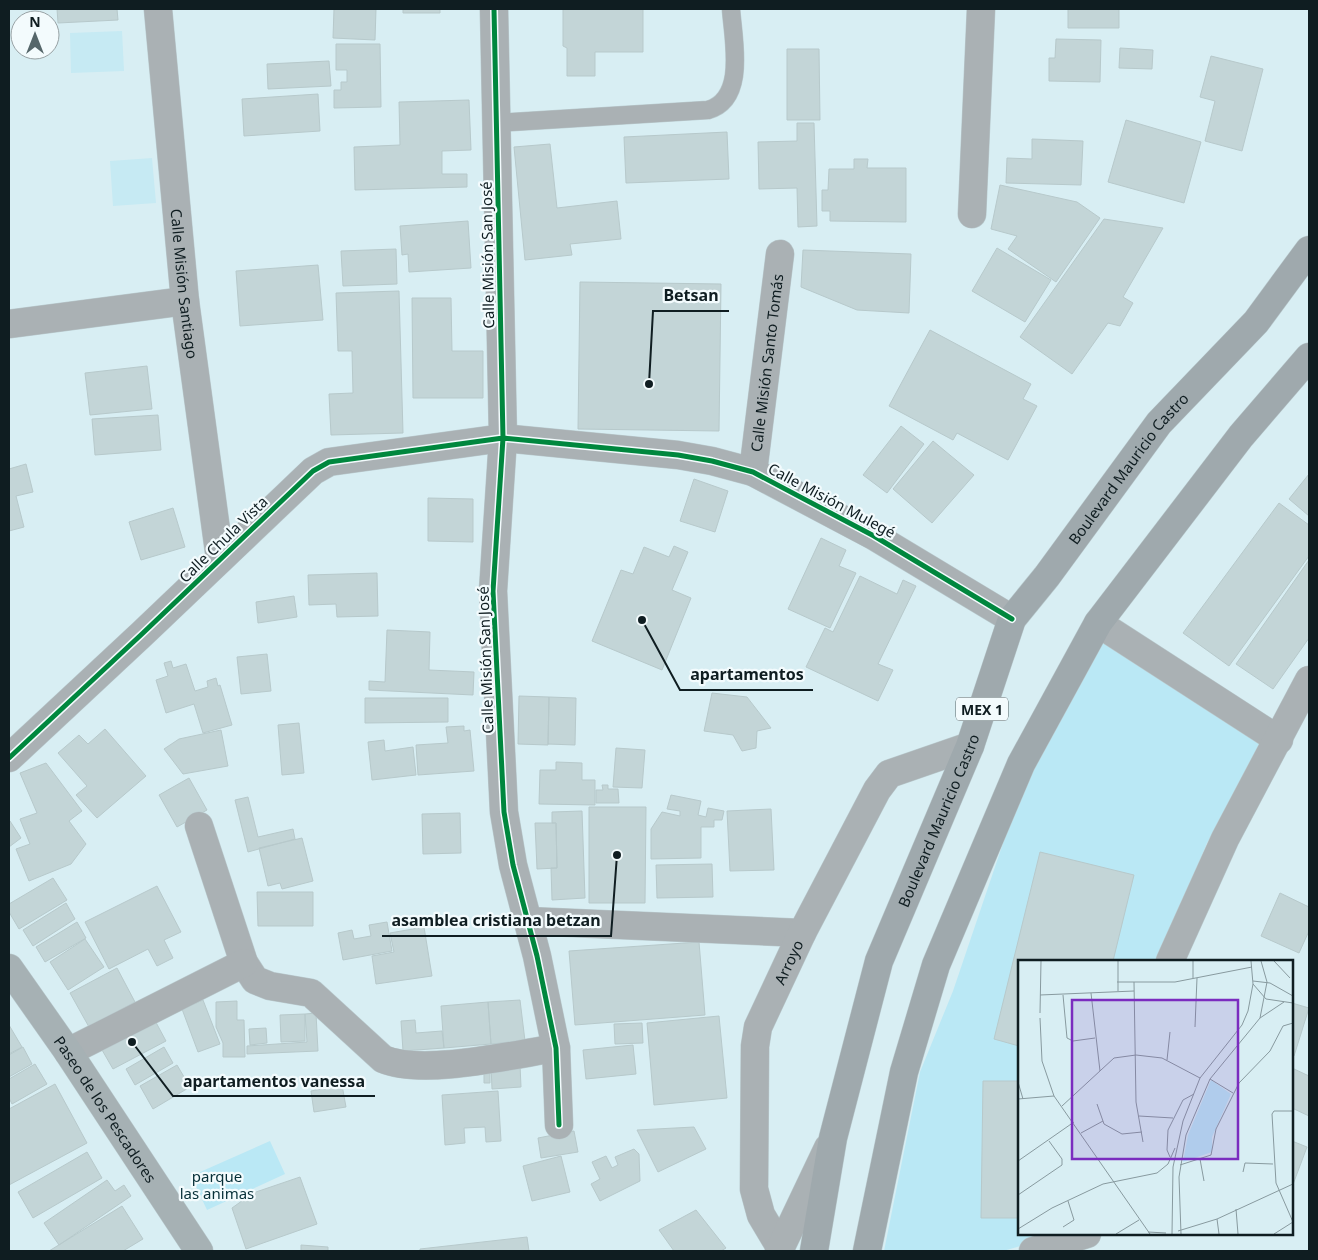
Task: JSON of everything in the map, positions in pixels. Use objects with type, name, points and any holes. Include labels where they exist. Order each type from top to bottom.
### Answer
[{"type":"main road","name":"Boulevard Mauricio Castro","points":[[814,1251],[833,1138],[879,961],[970,746],[1012,619],[1047,576],[1159,423],[1256,322],[1309,250]]},
{"type":"main road","points":[[867,1251],[904,1072],[936,965],[1021,764],[1098,623],[1241,436],[1309,357]]},
{"type":"street","name":"Calle Misión Santiago","points":[[158,9],[185,302],[220,559]]},
{"type":"street","name":"Calle Misión San José","points":[[494,9],[503,438],[493,591],[504,812],[513,865],[528,920],[556,1048],[559,1125]]},
{"type":"street","points":[[972,214],[981,9]]},
{"type":"street","name":"Calle Misión Santo Tomás","points":[[753,472],[780,254]]},
{"type":"street","points":[[9,324],[185,302]]},
{"type":"street","name":"Calle Misión Mulegé","points":[[503,438],[678,455],[712,461],[753,472],[874,536],[1012,619]]},
{"type":"street","name":"Calle Chula Vista","points":[[9,758],[313,471],[329,462],[503,438]]},
{"type":"street","points":[[1098,623],[1279,740]]},
{"type":"street","points":[[1170,960],[1225,839],[1279,740],[1309,680]]},
{"type":"street","name":"Arroyo","points":[[780,1249],[761,1214],[754,1189],[755,1046],[758,1027],[802,933],[877,790],[890,774],[970,746]]},
{"type":"street","points":[[199,826],[244,963],[255,980],[270,986],[311,993],[383,1059],[396,1065],[434,1066],[556,1048]]},
{"type":"street","points":[[528,920],[802,933]]},
{"type":"street","points":[[68,1052],[244,963]]},
{"type":"street","name":"Paseo de los Pescadores","points":[[9,970],[68,1052],[199,1251]]},
{"type":"street","points":[[780,1249],[833,1138]]},
{"type":"street","points":[[1033,1251],[1084,1235]]},
{"type":"lane","points":[[496,122],[708,110],[718,107],[726,97],[735,78],[731,9]]},
{"type":"shaded area","points":[[122,31],[124,71],[71,73],[70,33]]},
{"type":"shaded area","points":[[152,158],[156,203],[113,206],[110,161]]},
{"type":"green space","points":[[1098,633],[1264,744],[1207,843],[1158,960],[1018,960],[1018,1235],[1059,1235],[1003,1251],[884,1251],[920,1072],[953,991],[1019,796]]},
{"type":"green space","name":"parque las animas","points":[[270,1141],[285,1174],[207,1210],[191,1176]]},
{"type":"building","points":[[117,9],[118,20],[60,23],[60,10],[57,10]]},
{"type":"building","points":[[334,9],[376,9],[375,40],[333,38]]},
{"type":"building","points":[[403,9],[440,9],[440,13],[403,13]]},
{"type":"building","points":[[563,9],[643,9],[643,52],[595,52],[595,76],[567,76],[567,48],[563,46]]},
{"type":"building","points":[[1068,9],[1119,9],[1119,28],[1068,28]]},
{"type":"building","points":[[1056,39],[1101,40],[1100,82],[1049,81],[1049,58],[1055,58]]},
{"type":"building","points":[[336,44],[380,44],[381,107],[334,108],[334,90],[341,90],[341,82],[347,82],[347,70],[336,70]]},
{"type":"building","points":[[1120,48],[1153,50],[1152,69],[1119,68]]},
{"type":"building","points":[[787,49],[819,49],[820,120],[787,120]]},
{"type":"building","points":[[1211,56],[1263,69],[1242,151],[1205,141],[1215,101],[1200,97]]},
{"type":"building","points":[[329,61],[331,86],[268,89],[267,64]]},
{"type":"building","points":[[318,94],[320,131],[244,136],[242,99]]},
{"type":"building","points":[[469,100],[471,150],[442,151],[442,174],[467,174],[467,187],[355,190],[354,147],[400,145],[399,102]]},
{"type":"building","points":[[1126,120],[1201,142],[1184,203],[1108,182]]},
{"type":"building","points":[[797,123],[814,123],[817,226],[798,227],[797,188],[759,189],[758,142],[797,141]]},
{"type":"building","points":[[727,132],[729,179],[626,183],[624,137]]},
{"type":"building","points":[[1032,139],[1083,141],[1081,185],[1006,183],[1007,158],[1032,159]]},
{"type":"building","points":[[550,144],[557,208],[617,201],[621,239],[570,244],[572,255],[525,260],[514,147]]},
{"type":"building","points":[[854,159],[868,159],[867,168],[906,168],[906,222],[830,221],[830,211],[822,211],[822,190],[828,190],[829,169],[854,169]]},
{"type":"building","points":[[1000,185],[1077,202],[1100,218],[1056,282],[1008,249],[1017,236],[991,229]]},
{"type":"building","points":[[1104,219],[1163,228],[1123,297],[1133,303],[1120,326],[1108,323],[1072,374],[1020,337]]},
{"type":"building","points":[[468,221],[471,268],[409,272],[408,254],[402,255],[400,226]]},
{"type":"building","points":[[997,248],[1051,280],[1025,322],[972,291]]},
{"type":"building","points":[[396,249],[397,284],[343,286],[341,251]]},
{"type":"building","points":[[803,250],[911,254],[909,313],[857,310],[801,287]]},
{"type":"building","points":[[318,265],[323,320],[240,326],[236,271]]},
{"type":"building","points":[[580,282],[721,284],[719,431],[578,429]]},
{"type":"building","points":[[399,291],[403,433],[331,435],[329,394],[353,393],[352,351],[338,351],[336,293]]},
{"type":"building","points":[[412,298],[451,298],[452,351],[483,351],[483,398],[413,398]]},
{"type":"building","points":[[930,330],[1031,384],[1023,399],[1037,406],[1008,460],[957,433],[953,440],[889,406]]},
{"type":"building","points":[[147,366],[152,409],[90,415],[85,373]]},
{"type":"building","points":[[158,415],[161,450],[95,455],[92,419]]},
{"type":"building","points":[[901,426],[924,444],[887,493],[863,475]]},
{"type":"building","points":[[933,441],[974,475],[932,523],[893,489]]},
{"type":"building","points":[[26,464],[33,492],[16,496],[24,527],[9,531],[9,469]]},
{"type":"building","points":[[1309,474],[1309,516],[1289,499]]},
{"type":"building","points":[[694,479],[728,491],[715,532],[680,521]]},
{"type":"building","points":[[428,498],[473,499],[473,542],[428,541]]},
{"type":"building","points":[[1279,503],[1309,525],[1309,556],[1229,666],[1183,633]]},
{"type":"building","points":[[173,508],[185,547],[141,560],[129,522]]},
{"type":"building","points":[[821,538],[846,550],[839,566],[856,573],[830,628],[788,609]]},
{"type":"building","points":[[674,546],[688,552],[672,590],[691,598],[662,670],[592,641],[621,570],[633,574],[644,547],[669,557]]},
{"type":"building","points":[[1309,560],[1309,638],[1273,689],[1236,664]]},
{"type":"building","points":[[377,573],[378,616],[337,617],[336,604],[309,605],[308,575]]},
{"type":"building","points":[[860,576],[897,594],[903,580],[916,586],[878,664],[893,670],[878,701],[806,667],[825,628],[833,632]]},
{"type":"building","points":[[294,596],[297,617],[258,623],[256,602]]},
{"type":"building","points":[[387,630],[430,632],[429,670],[474,672],[473,695],[369,690],[369,681],[385,682]]},
{"type":"building","points":[[267,654],[271,691],[241,694],[237,657]]},
{"type":"building","points":[[171,661],[173,668],[186,664],[195,691],[208,687],[207,681],[216,678],[218,686],[220,685],[232,725],[203,733],[194,704],[166,713],[156,680],[168,676],[164,663]]},
{"type":"building","points":[[712,693],[747,697],[771,728],[757,731],[756,748],[742,751],[733,735],[704,731]]},
{"type":"building","points":[[519,696],[549,697],[548,745],[518,744]]},
{"type":"building","points":[[549,697],[576,698],[575,745],[548,744]]},
{"type":"building","points":[[365,698],[448,698],[448,722],[365,723]]},
{"type":"building","points":[[299,723],[304,773],[282,775],[278,725]]},
{"type":"building","points":[[464,726],[464,731],[470,730],[474,771],[418,775],[416,745],[448,743],[446,727]]},
{"type":"building","points":[[105,729],[146,776],[97,818],[76,795],[87,786],[58,753],[79,735],[88,744]]},
{"type":"building","points":[[221,730],[228,766],[183,774],[164,749],[179,739]]},
{"type":"building","points":[[384,740],[385,751],[413,747],[416,775],[372,780],[368,742]]},
{"type":"building","points":[[616,748],[645,750],[642,788],[613,787]]},
{"type":"building","points":[[556,762],[582,763],[582,780],[595,780],[595,805],[539,804],[540,770],[556,770]]},
{"type":"building","points":[[46,763],[82,811],[69,821],[86,844],[71,864],[29,881],[16,849],[30,844],[20,819],[37,813],[20,773]]},
{"type":"building","points":[[189,778],[207,810],[177,827],[159,795]]},
{"type":"building","points":[[602,785],[608,785],[608,789],[618,789],[619,803],[596,803],[596,790],[603,790]]},
{"type":"building","points":[[671,795],[701,801],[698,815],[706,817],[708,808],[724,811],[722,820],[714,820],[714,827],[701,827],[701,858],[651,859],[651,829],[662,812],[680,816],[680,811],[667,809]]},
{"type":"building","points":[[248,797],[258,837],[293,829],[295,839],[248,852],[235,800]]},
{"type":"building","points":[[589,807],[646,807],[645,903],[589,903]]},
{"type":"building","points":[[771,809],[774,870],[730,871],[727,811]]},
{"type":"building","points":[[582,811],[585,898],[552,900],[551,868],[557,868],[556,823],[552,823],[552,812]]},
{"type":"building","points":[[460,813],[461,853],[423,854],[422,814]]},
{"type":"building","points":[[9,822],[21,838],[9,847]]},
{"type":"building","points":[[535,823],[556,823],[557,868],[537,869]]},
{"type":"building","points":[[302,838],[313,881],[282,889],[280,883],[268,886],[259,848]]},
{"type":"building","points":[[1040,852],[1134,875],[1113,960],[1018,960],[1018,1046],[994,1039]]},
{"type":"building","points":[[712,864],[713,897],[657,898],[656,865]]},
{"type":"building","points":[[53,878],[67,900],[19,929],[9,912],[9,904]]},
{"type":"building","points":[[157,886],[181,932],[164,940],[173,958],[157,966],[148,949],[109,969],[85,922]]},
{"type":"building","points":[[257,892],[313,892],[313,926],[258,926]]},
{"type":"building","points":[[1280,893],[1309,907],[1309,931],[1299,953],[1261,936]]},
{"type":"building","points":[[66,903],[75,919],[33,946],[23,930]]},
{"type":"building","points":[[77,922],[86,938],[45,962],[36,947]]},
{"type":"building","points":[[387,922],[392,951],[343,960],[338,933],[352,930],[354,939],[371,936],[369,925]]},
{"type":"building","points":[[424,927],[432,976],[376,984],[372,956],[394,952],[390,933]]},
{"type":"building","points":[[85,939],[104,967],[68,990],[50,962]]},
{"type":"building","points":[[699,942],[705,1015],[575,1025],[569,951]]},
{"type":"building","points":[[117,968],[135,1002],[89,1027],[70,993]]},
{"type":"building","points":[[203,1000],[220,1044],[198,1052],[182,1009]]},
{"type":"building","points":[[520,1000],[525,1041],[491,1044],[488,1002]]},
{"type":"building","points":[[237,1001],[237,1020],[244,1020],[245,1057],[223,1057],[223,1043],[216,1027],[216,1002]]},
{"type":"building","points":[[488,1002],[491,1044],[444,1048],[441,1006]]},
{"type":"building","points":[[1293,1003],[1309,1008],[1293,1056]]},
{"type":"building","points":[[316,1013],[318,1051],[247,1054],[247,1046],[307,1042],[305,1014]]},
{"type":"building","points":[[305,1014],[305,1041],[281,1042],[280,1015]]},
{"type":"building","points":[[152,1015],[166,1041],[113,1069],[98,1043]]},
{"type":"building","points":[[719,1016],[727,1098],[654,1105],[647,1023]]},
{"type":"building","points":[[415,1020],[416,1033],[442,1031],[444,1048],[403,1051],[401,1021]]},
{"type":"building","points":[[642,1023],[643,1043],[615,1044],[614,1024]]},
{"type":"building","points":[[9,1025],[22,1047],[9,1054]]},
{"type":"building","points":[[266,1028],[267,1043],[250,1045],[249,1029]]},
{"type":"building","points":[[633,1045],[636,1074],[586,1079],[583,1050]]},
{"type":"building","points":[[23,1047],[32,1064],[9,1077],[9,1055]]},
{"type":"building","points":[[164,1047],[173,1063],[135,1085],[126,1069]]},
{"type":"building","points":[[35,1064],[47,1084],[12,1104],[9,1098],[9,1079]]},
{"type":"building","points":[[177,1065],[190,1087],[153,1109],[140,1086]]},
{"type":"building","points":[[520,1065],[521,1087],[492,1089],[491,1066]]},
{"type":"building","points":[[1293,1068],[1309,1076],[1309,1116],[1293,1108]]},
{"type":"building","points":[[484,1069],[490,1069],[490,1083],[484,1083]]},
{"type":"building","points":[[983,1081],[1018,1081],[1018,1218],[981,1218]]},
{"type":"building","points":[[55,1084],[87,1143],[9,1185],[9,1109]]},
{"type":"building","points":[[342,1085],[346,1107],[314,1112],[311,1091]]},
{"type":"building","points":[[498,1091],[501,1141],[486,1142],[485,1127],[464,1128],[465,1143],[445,1145],[442,1095]]},
{"type":"building","points":[[694,1127],[706,1149],[658,1172],[637,1130]]},
{"type":"building","points":[[574,1131],[578,1152],[541,1158],[538,1138]]},
{"type":"building","points":[[1293,1141],[1307,1147],[1293,1184]]},
{"type":"building","points":[[634,1149],[639,1154],[640,1181],[600,1201],[591,1184],[600,1179],[592,1162],[606,1156],[612,1168],[618,1165],[615,1157]]},
{"type":"building","points":[[87,1152],[102,1178],[33,1218],[18,1192]]},
{"type":"building","points":[[561,1156],[570,1192],[532,1201],[523,1166]]},
{"type":"building","points":[[300,1177],[317,1224],[246,1249],[232,1208],[253,1193]]},
{"type":"building","points":[[107,1180],[115,1191],[124,1185],[131,1196],[59,1245],[44,1223]]},
{"type":"building","points":[[122,1206],[143,1239],[123,1251],[49,1251]]},
{"type":"building","points":[[696,1210],[726,1248],[721,1251],[674,1251],[659,1230]]},
{"type":"building","points":[[527,1237],[529,1251],[420,1251],[420,1249]]},
{"type":"building","points":[[301,1245],[328,1247],[328,1251],[301,1251]]},
{"type":"cycle path","points":[[494,9],[503,438],[493,591],[504,812],[513,865],[537,956],[556,1048],[559,1125]]},
{"type":"cycle path","points":[[9,758],[313,471],[329,462],[503,438],[678,455],[712,461],[753,472],[874,536],[1012,619]]},
{"type":"place","name":"Betsan","points":[[649,384]]},
{"type":"place","name":"apartamentos","points":[[642,620]]},
{"type":"place","name":"asamblea cristiana betzan","points":[[617,855]]},
{"type":"place","name":"apartamentos vanessa","points":[[132,1042]]}]
